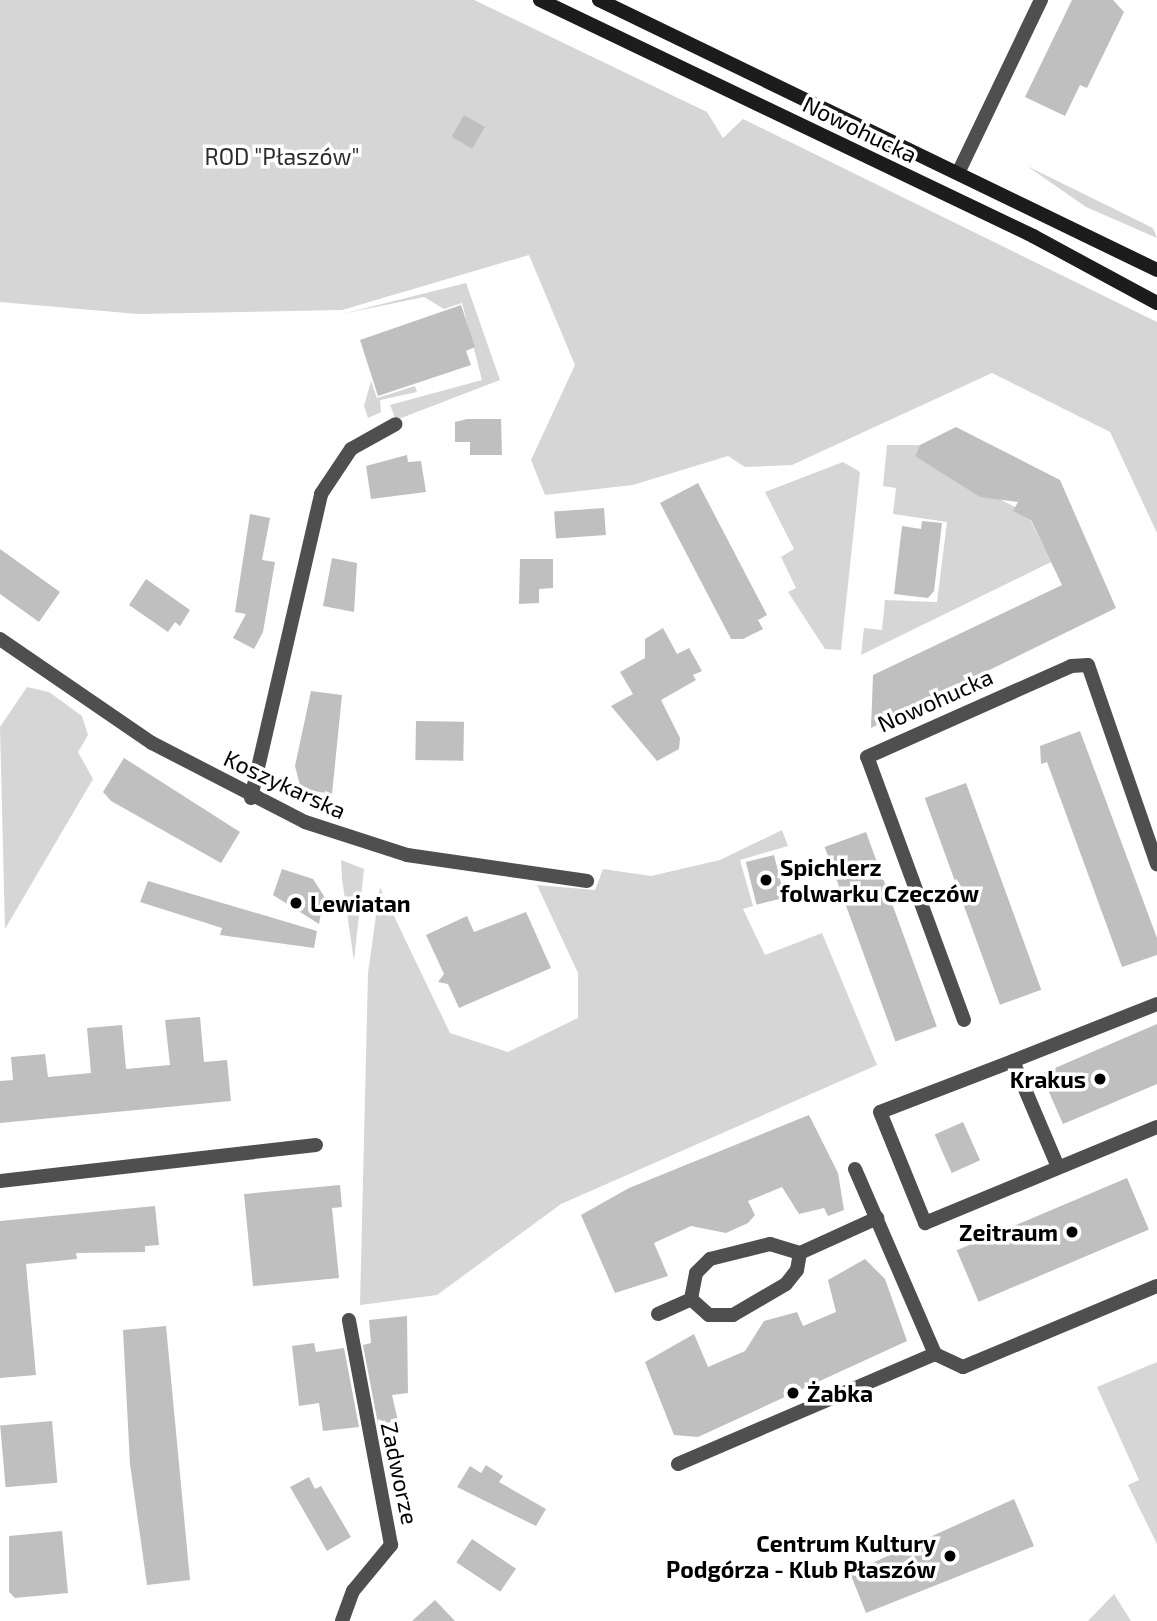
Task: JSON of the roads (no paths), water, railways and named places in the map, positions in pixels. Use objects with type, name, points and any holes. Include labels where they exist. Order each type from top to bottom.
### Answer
[{"type":"main road","name":"Nowohucka","points":[[540,0],[1033,236],[1157,303]]},
{"type":"main road","name":"Nowohucka","points":[[598,0],[959,171],[1157,270]]},
{"type":"street","points":[[959,171],[1041,0]]},
{"type":"street","points":[[251,798],[321,494],[351,449],[396,424]]},
{"type":"street","name":"Koszykarska","points":[[0,639],[152,743],[251,798],[407,855],[587,881]]},
{"type":"street","name":"Nowohucka","points":[[964,1020],[867,757],[1058,671],[1088,664],[1157,864]]},
{"type":"street","points":[[1157,1004],[880,1112],[925,1223],[1157,1127]]},
{"type":"street","points":[[1013,1061],[1058,1167]]},
{"type":"street","points":[[0,1181],[316,1145]]},
{"type":"street","points":[[855,1169],[934,1354],[963,1367],[1157,1286]]},
{"type":"street","points":[[691,1299],[696,1273],[710,1259],[770,1244],[800,1253],[877,1218]]},
{"type":"street","points":[[691,1299],[709,1315],[733,1315],[786,1284],[800,1253]]},
{"type":"street","points":[[658,1314],[691,1299]]},
{"type":"street","name":"Zadworze","points":[[342,1621],[353,1591],[391,1545],[349,1320]]},
{"type":"street","points":[[678,1464],[934,1354]]},
{"type":"place","name":"Spichlerz folwarku Czeczów","points":[[766,880]]},
{"type":"place","name":"Lewiatan","points":[[296,903]]},
{"type":"place","name":"Krakus","points":[[1100,1079]]},
{"type":"place","name":"Zeitraum","points":[[1072,1232]]},
{"type":"place","name":"Żabka","points":[[793,1393]]},
{"type":"place","name":"Centrum Kultury Podgórza - Klub Płaszów","points":[[950,1556]]},
{"type":"park label","name":"ROD \"Płaszów\"","points":[[282,156]]}]
